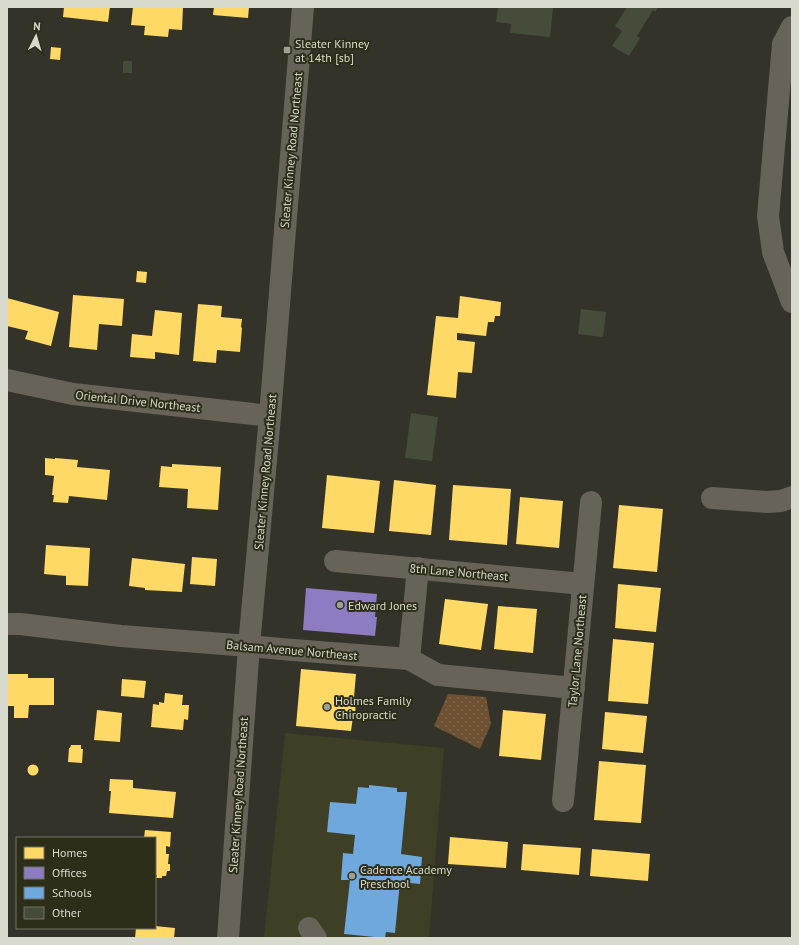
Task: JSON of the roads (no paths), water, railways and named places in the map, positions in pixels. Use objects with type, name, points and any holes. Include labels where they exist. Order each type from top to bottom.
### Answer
[{"type":"street","name":"Sleater Kinney Road Northeast","points":[[228,938],[249,646],[270,416],[303,7]]},
{"type":"street","points":[[792,27],[783,44],[768,216],[773,252],[792,302]]},
{"type":"street","name":"Oriental Drive Northeast","points":[[7,380],[73,394],[270,416]]},
{"type":"street","points":[[712,498],[767,502],[781,501],[792,497]]},
{"type":"street","name":"Taylor Lane Northeast","points":[[563,801],[591,502]]},
{"type":"street","name":"8th Lane Northeast","points":[[335,561],[583,584]]},
{"type":"street","points":[[409,659],[418,568]]},
{"type":"street","name":"Balsam Avenue Northeast","points":[[7,624],[20,624],[121,636],[409,659],[438,675],[574,688]]},
{"type":"place","name":"Sleater Kinney at 14th [sb]","points":[[287,50]]},
{"type":"place","name":"Edward Jones","points":[[340,605]]},
{"type":"place","name":"Holmes Family Chiropractic","points":[[327,707]]},
{"type":"place","name":"Cadence Academy Preschool","points":[[352,876]]}]
